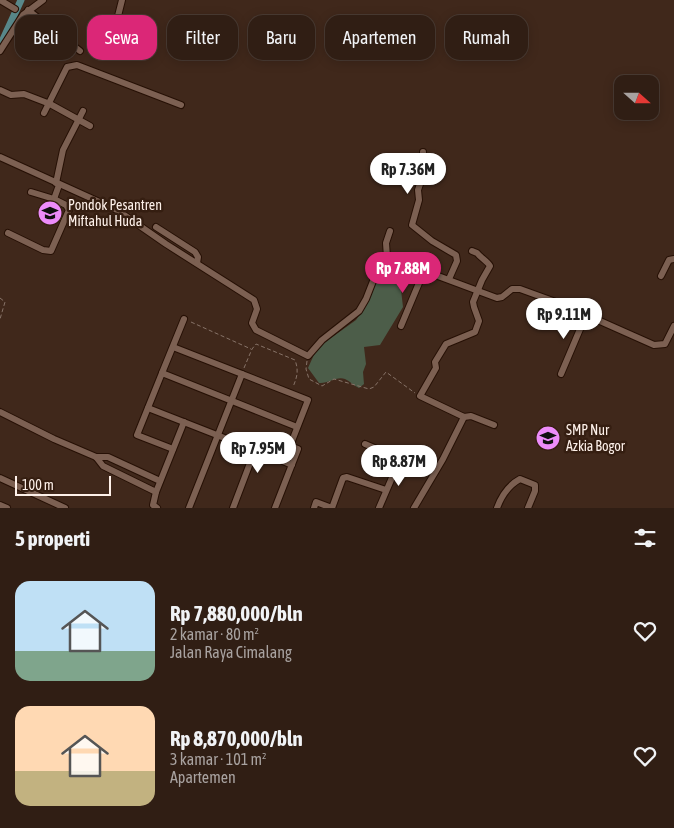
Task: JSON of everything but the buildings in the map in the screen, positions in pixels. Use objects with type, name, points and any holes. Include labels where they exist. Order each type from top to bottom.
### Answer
[{"type":"street","points":[[0,0],[22,12],[80,51]]},
{"type":"street","points":[[0,51],[22,12],[43,0]]},
{"type":"street","points":[[118,15],[122,0]]},
{"type":"street","points":[[44,113],[67,67],[77,65],[181,105]]},
{"type":"street","points":[[0,90],[11,95],[24,94],[50,104],[90,126]]},
{"type":"street","points":[[54,199],[63,150],[83,111]]},
{"type":"street","points":[[423,152],[423,175],[418,190],[419,200],[412,226],[432,241],[456,254],[457,261],[449,279]]},
{"type":"street","points":[[0,156],[117,210],[254,300],[257,309],[252,324],[254,328],[308,356],[322,340],[359,310],[363,304],[375,276],[387,257],[386,243],[390,231]]},
{"type":"street","points":[[8,233],[42,250],[51,251],[70,210],[66,205],[54,199],[31,192]]},
{"type":"street","points":[[156,227],[195,252],[198,257],[197,263]]},
{"type":"street","points":[[472,251],[477,252],[490,266],[482,280],[473,305],[479,318],[475,332],[446,344],[435,362],[436,368],[420,396],[464,416],[472,416],[494,425]]},
{"type":"street","points":[[387,257],[499,298],[512,288],[520,289],[564,305],[657,346],[667,342],[674,326]]},
{"type":"street","points":[[661,276],[669,260],[674,259]]},
{"type":"street","points":[[401,326],[424,272]]},
{"type":"street","points":[[561,374],[586,315]]},
{"type":"street","points":[[173,449],[138,435],[184,320]]},
{"type":"street","points":[[173,347],[308,400],[283,461]]},
{"type":"street","points":[[162,374],[297,427]]},
{"type":"street","points":[[189,508],[242,374]]},
{"type":"street","points":[[148,408],[292,465]]},
{"type":"street","points":[[0,412],[96,458],[103,466],[156,492]]},
{"type":"street","points":[[414,508],[443,459],[464,416]]},
{"type":"street","points":[[157,508],[153,505],[156,492],[184,422]]},
{"type":"street","points":[[365,444],[400,459],[379,508]]},
{"type":"street","points":[[275,508],[298,449],[290,446]]},
{"type":"street","points":[[233,508],[255,450]]},
{"type":"street","points":[[96,458],[108,457],[160,481]]},
{"type":"street","points":[[314,508],[316,502],[332,508],[343,478],[347,476],[386,490]]},
{"type":"street","points":[[0,478],[65,508]]},
{"type":"street","points":[[497,508],[504,494],[520,479],[535,485],[535,491],[528,508]]},
{"type":"street","points":[[0,505],[7,508]]},
{"type":"path","points":[[0,298],[5,302],[0,318]]},
{"type":"path","points":[[184,320],[252,349]]},
{"type":"path","points":[[242,374],[252,349],[256,344],[295,360],[298,366],[298,375],[291,393]]},
{"type":"path","points":[[308,356],[306,366],[308,376],[312,381],[322,386],[334,379],[349,385],[369,389],[374,387],[386,372],[420,396]]},
{"type":"green space","points":[[383,272],[400,281],[403,307],[380,345],[364,347],[366,364],[363,372],[364,384],[359,388],[342,378],[319,383],[308,368],[317,348],[356,320],[367,304],[378,274]]},
{"type":"waterway","points":[[0,46],[21,0]]},
{"type":"place","name":"Pondok Pesantren Miftahul Huda","points":[[50,213]]},
{"type":"place","name":"SMP Nur Azkia Bogor","points":[[548,438]]}]
